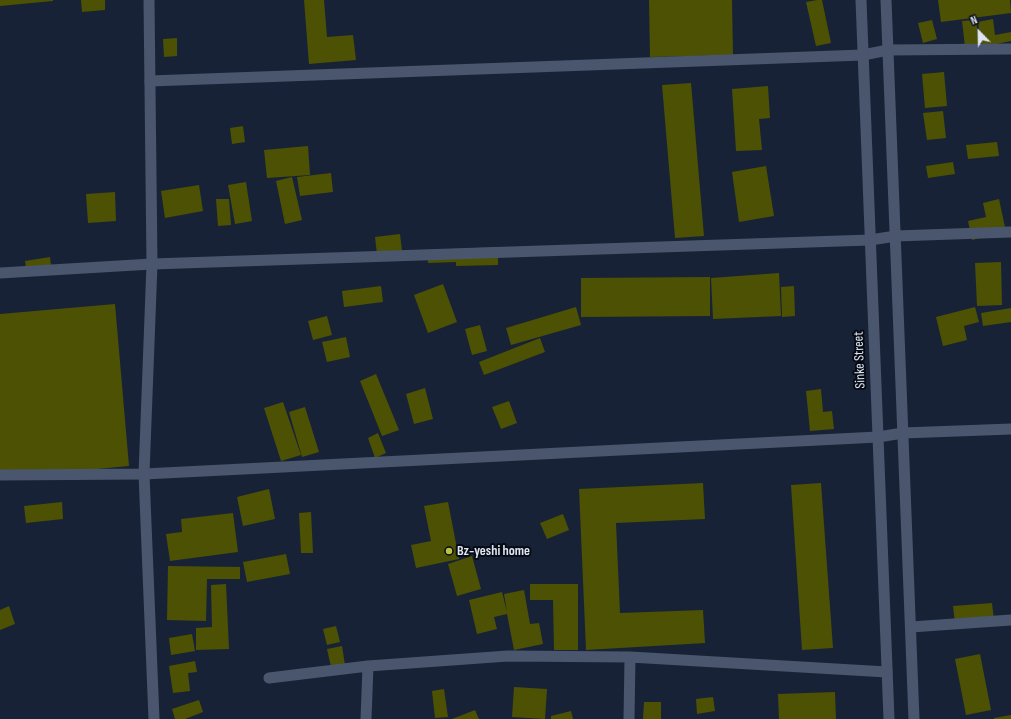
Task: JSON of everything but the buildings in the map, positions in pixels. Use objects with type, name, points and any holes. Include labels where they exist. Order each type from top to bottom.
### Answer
[{"type":"street","points":[[149,0],[152,264],[144,474],[154,719]]},
{"type":"street","name":"Sinke Street","points":[[861,0],[889,719]]},
{"type":"street","points":[[886,0],[914,719]]},
{"type":"street","points":[[150,81],[863,55],[888,50],[1011,49]]},
{"type":"street","points":[[0,273],[152,264],[870,240],[896,236],[1011,232]]},
{"type":"street","points":[[0,475],[144,474],[878,437],[903,433],[1011,429]]},
{"type":"street","points":[[911,627],[1011,620]]},
{"type":"street","points":[[269,678],[368,666],[508,656],[630,657],[887,672]]},
{"type":"street","points":[[629,719],[630,657]]},
{"type":"street","points":[[366,719],[368,666]]},
{"type":"place","name":"Bz-yeshi home","points":[[449,551]]}]
